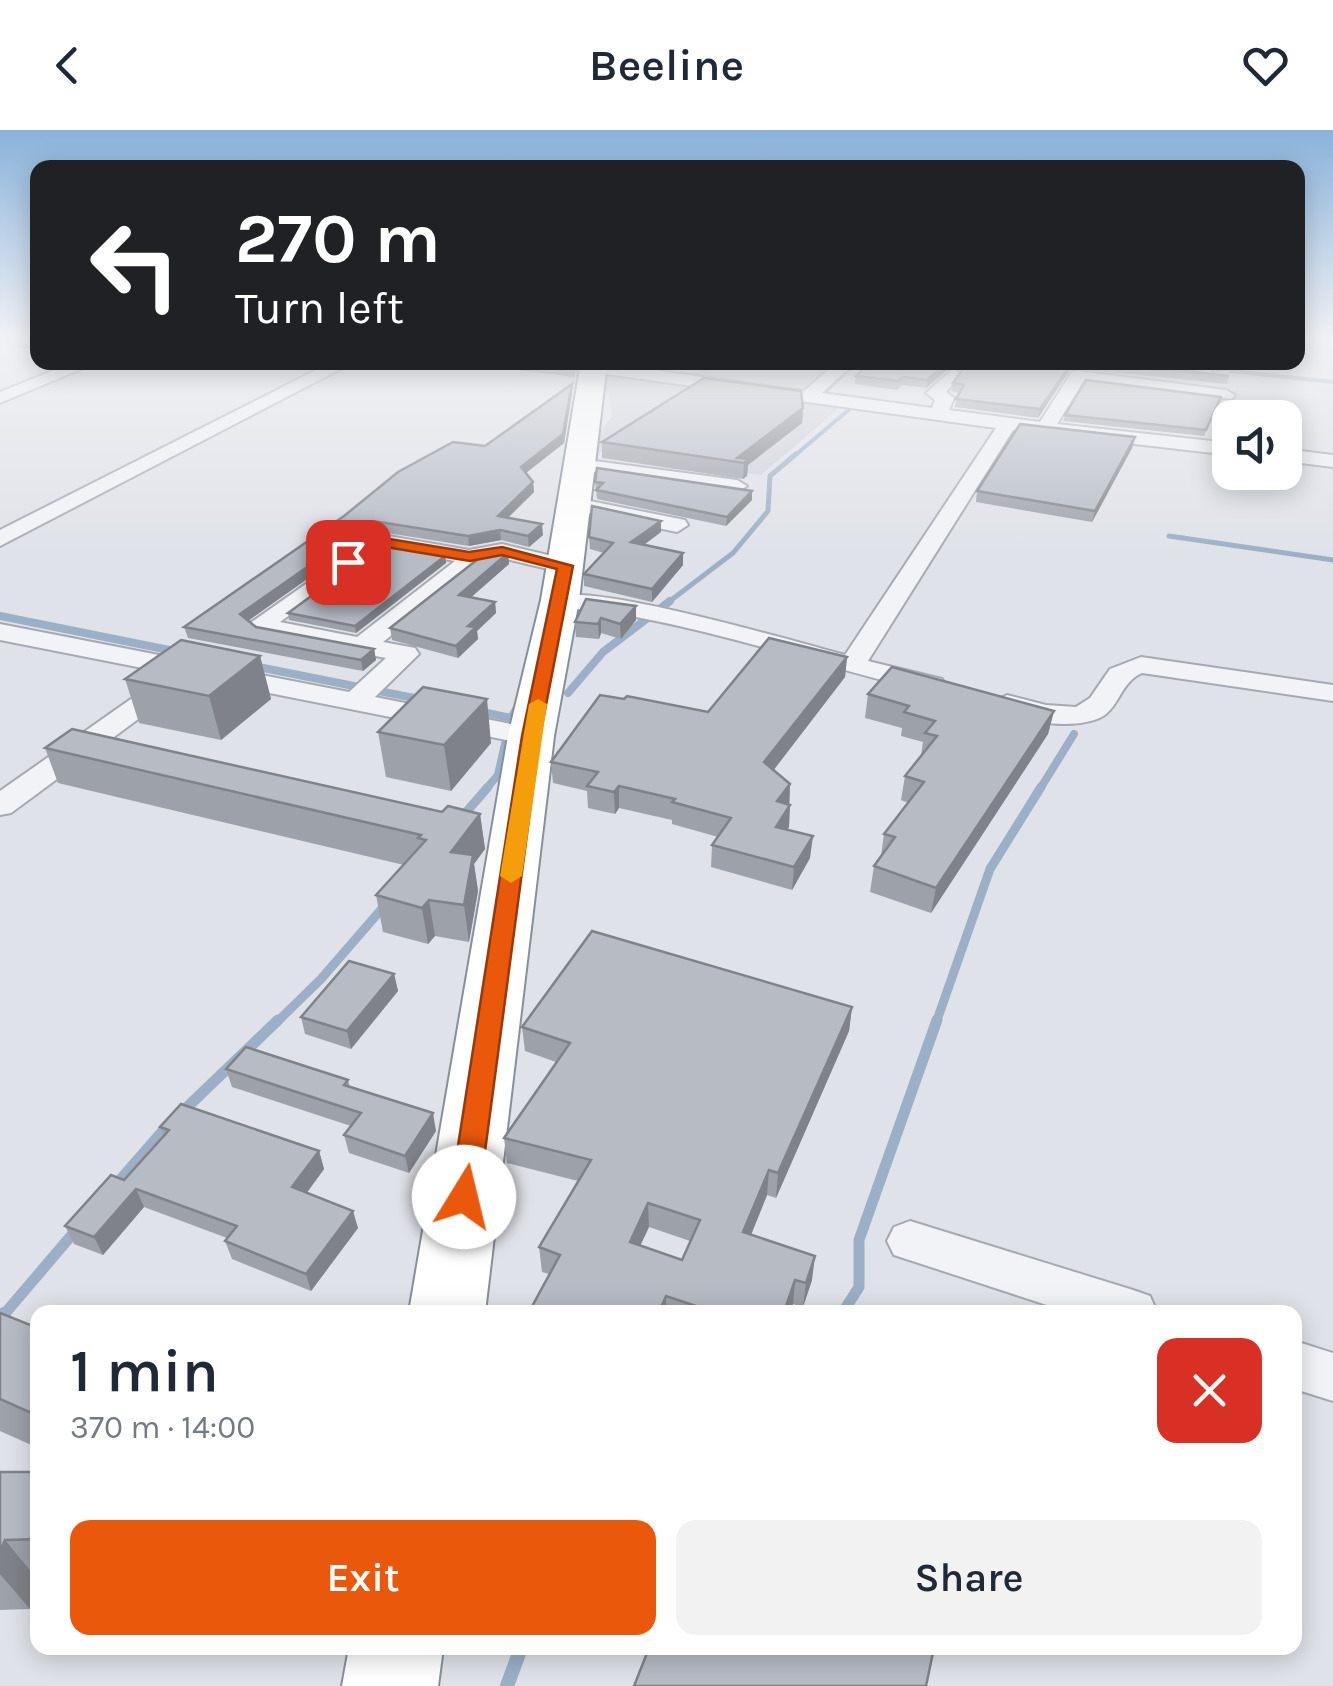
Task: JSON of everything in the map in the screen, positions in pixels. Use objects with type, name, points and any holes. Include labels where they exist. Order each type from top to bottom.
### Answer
[{"type":"highway","points":[[448,1305],[531,736],[563,583],[577,483],[579,412]]},
{"type":"highway","points":[[390,1686],[395,1655]]},
{"type":"street","points":[[0,539],[249,412]]},
{"type":"street","points":[[915,412],[1045,428],[1134,422],[1212,444]]},
{"type":"street","points":[[1045,428],[1055,412]]},
{"type":"street","points":[[1134,422],[1139,412]]},
{"type":"street","points":[[852,665],[1008,424]]},
{"type":"street","points":[[1302,457],[1333,461]]},
{"type":"street","points":[[577,483],[737,486]]},
{"type":"street","points":[[577,483],[650,518],[677,525]]},
{"type":"street","points":[[650,518],[682,486]]},
{"type":"street","points":[[354,702],[406,654],[259,626],[377,541],[470,557]]},
{"type":"street","points":[[363,645],[470,557],[502,551],[563,583],[585,600],[655,613],[1054,715],[1087,714],[1098,706],[1114,676],[1124,668],[1141,664],[1333,693]]},
{"type":"street","points":[[0,632],[531,736]]},
{"type":"street","points":[[0,806],[188,669]]},
{"type":"street","points":[[910,1241],[1111,1305]]},
{"type":"street","points":[[1302,1366],[1333,1377]]},
{"type":"shaded area","points":[[611,412],[835,412],[761,475],[596,452],[601,431]]},
{"type":"building","points":[[533,412],[567,412],[563,434],[521,467],[533,482],[498,516],[542,524],[528,536],[500,530],[468,536],[373,521],[240,614],[256,627],[374,649],[361,660],[184,627],[344,516],[398,472],[453,442],[485,446]]},
{"type":"building","points":[[650,412],[798,412],[737,458],[748,459],[744,463],[602,442]]},
{"type":"building","points":[[1067,412],[1212,412],[1206,430],[1065,415]]},
{"type":"building","points":[[1020,424],[1135,437],[1095,511],[977,491]]},
{"type":"building","points":[[597,468],[752,491],[727,517],[596,490],[603,483],[595,482]]},
{"type":"building","points":[[592,506],[661,521],[631,542],[683,553],[652,589],[584,574],[613,543],[589,537]]},
{"type":"building","points":[[381,545],[445,556],[355,626],[288,613]]},
{"type":"building","points":[[487,552],[508,553],[459,595],[495,602],[468,626],[476,627],[456,646],[390,628]]},
{"type":"building","points":[[586,599],[636,606],[620,624],[601,618],[598,624],[575,622]]},
{"type":"building","points":[[769,638],[847,657],[764,762],[790,784],[777,801],[790,805],[776,827],[813,836],[794,867],[712,845],[731,818],[619,786],[614,792],[587,786],[598,772],[551,762],[600,695],[624,699],[627,696],[708,712]]},
{"type":"building","points":[[181,640],[260,656],[209,696],[125,679]]},
{"type":"building","points":[[892,667],[1054,711],[936,888],[874,866],[895,837],[884,834],[924,782],[905,776],[937,736],[925,733],[935,721],[904,712],[909,706],[868,694]]},
{"type":"building","points":[[423,687],[487,699],[444,745],[378,732]]},
{"type":"building","points":[[72,729],[442,812],[448,806],[480,814],[451,852],[473,855],[464,905],[429,900],[422,908],[376,895],[426,840],[418,838],[421,835],[45,748]]},
{"type":"building","points":[[592,931],[852,1007],[778,1173],[769,1170],[743,1232],[815,1256],[806,1283],[795,1280],[786,1305],[693,1305],[666,1296],[662,1305],[533,1305],[560,1255],[539,1247],[591,1160],[504,1138],[570,1043],[522,1027]],"holes":[[[648,1203],[700,1220],[682,1260],[630,1242]]]},
{"type":"building","points":[[349,961],[394,974],[347,1031],[301,1017]]},
{"type":"building","points":[[246,1047],[348,1080],[344,1085],[433,1113],[405,1156],[344,1135],[361,1113],[226,1069]]},
{"type":"building","points":[[181,1104],[319,1151],[292,1187],[353,1211],[306,1274],[225,1241],[237,1226],[136,1189],[94,1237],[65,1226],[111,1175],[124,1180],[169,1130],[160,1127]]},
{"type":"building","points":[[0,1313],[30,1325],[30,1412],[0,1399]]},
{"type":"building","points":[[0,1472],[30,1472],[30,1539],[5,1540],[0,1551]]},
{"type":"building","points":[[646,1655],[933,1655],[926,1686],[634,1686]]},
{"type":"waterway","points":[[793,457],[847,412]]},
{"type":"waterway","points":[[666,604],[733,553],[768,511],[770,476],[796,454]]},
{"type":"waterway","points":[[1169,536],[1333,560]]},
{"type":"waterway","points":[[568,693],[603,652],[670,601]]},
{"type":"waterway","points":[[0,616],[179,652]]},
{"type":"waterway","points":[[253,666],[419,699]]},
{"type":"waterway","points":[[478,711],[511,718],[519,704]]},
{"type":"waterway","points":[[1040,789],[1074,734]]},
{"type":"waterway","points":[[486,789],[498,775],[505,744]]},
{"type":"waterway","points":[[462,817],[488,787]]},
{"type":"waterway","points":[[936,1023],[990,869],[1041,787]]},
{"type":"waterway","points":[[276,1023],[321,979],[386,904]]},
{"type":"waterway","points":[[180,1114],[278,1020]]},
{"type":"waterway","points":[[847,1305],[859,1287],[859,1240],[937,1020]]},
{"type":"waterway","points":[[113,1188],[168,1125]]},
{"type":"waterway","points":[[2,1317],[76,1230]]},
{"type":"waterway","points":[[0,1319],[4,1314]]},
{"type":"waterway","points":[[507,1686],[518,1655]]},
{"type":"slow traffic","points":[[511,876],[538,704]]},
{"type":"route","points":[[348,562],[377,541],[470,557],[502,551],[565,566],[531,736],[464,1197]]}]
